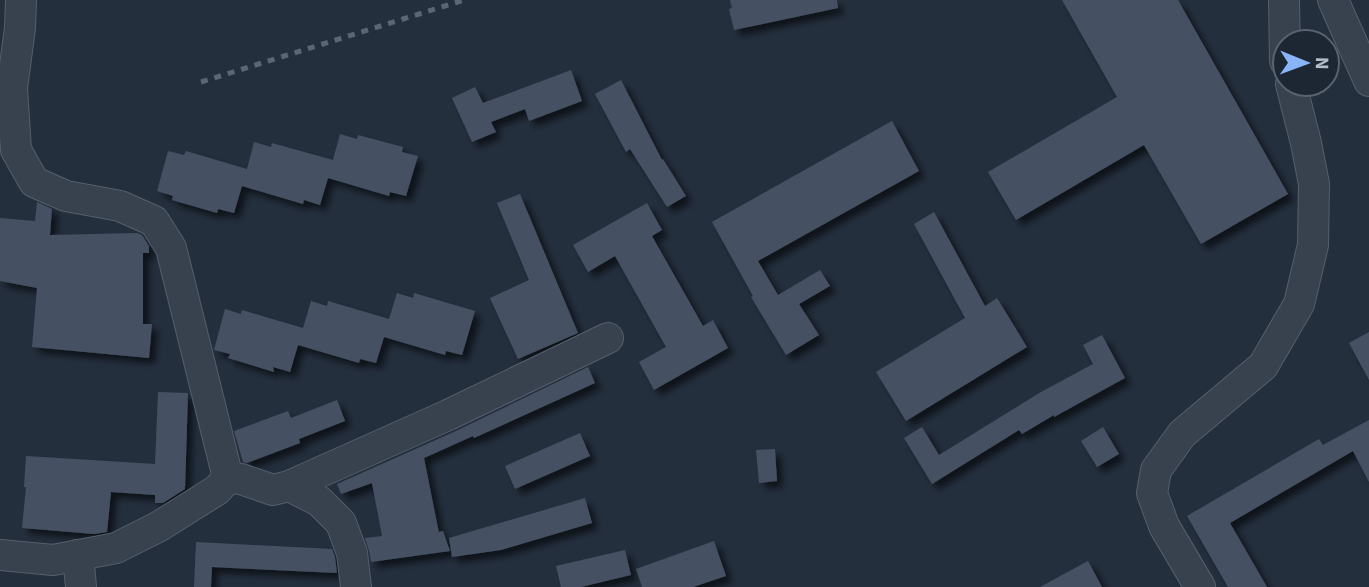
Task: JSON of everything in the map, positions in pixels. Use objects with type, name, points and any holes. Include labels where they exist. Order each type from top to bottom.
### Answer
[{"type":"street","points":[[20,0],[20,28],[12,88],[16,150],[34,182],[66,196],[120,205],[154,221],[171,248],[228,478]]},
{"type":"street","points":[[1284,0],[1284,28]]},
{"type":"street","points":[[1333,0],[1369,81]]},
{"type":"street","points":[[1200,587],[1164,526],[1152,493],[1156,470],[1182,434],[1263,366],[1299,304],[1313,245],[1314,184],[1295,98]]},
{"type":"street","points":[[228,478],[241,479],[272,490],[289,486],[448,415],[608,338]]},
{"type":"street","points":[[0,555],[52,560],[116,548],[158,527],[218,490],[228,478]]},
{"type":"street","points":[[289,486],[319,501],[341,523],[352,554],[356,587]]},
{"type":"street","points":[[78,555],[81,587]]},
{"type":"building","points":[[730,0],[837,0],[838,8],[734,30],[729,9],[732,8]]},
{"type":"building","points":[[1062,0],[1178,0],[1288,194],[1201,244],[1144,145],[1016,220],[988,172],[1117,97]]},
{"type":"building","points":[[571,70],[582,101],[529,121],[525,109],[491,122],[496,132],[472,142],[452,98],[475,87],[483,103]]},
{"type":"building","points":[[621,80],[662,160],[686,196],[667,207],[630,149],[626,152],[595,94]]},
{"type":"building","points":[[892,121],[919,171],[758,261],[778,295],[820,270],[830,286],[799,304],[819,335],[786,355],[751,297],[753,296],[712,222]]},
{"type":"building","points":[[340,134],[357,139],[358,135],[403,147],[402,152],[418,156],[406,196],[390,192],[389,196],[328,178],[320,205],[304,200],[303,204],[242,186],[234,213],[218,209],[217,213],[172,200],[173,196],[157,191],[168,151],[184,155],[186,151],[247,169],[254,142],[271,147],[272,143],[333,160]]},
{"type":"building","points":[[520,194],[578,333],[518,359],[490,298],[529,280],[497,203]]},
{"type":"building","points":[[37,202],[52,209],[50,235],[142,235],[149,246],[149,253],[143,253],[143,324],[152,324],[149,358],[32,347],[37,288],[0,281],[0,218],[35,221]]},
{"type":"building","points":[[647,203],[662,230],[652,236],[703,326],[713,320],[728,348],[654,390],[639,362],[666,347],[615,256],[588,272],[573,245]]},
{"type":"building","points":[[934,212],[985,306],[997,298],[1027,347],[906,421],[876,372],[965,318],[914,224]]},
{"type":"building","points":[[397,293],[413,298],[414,293],[475,311],[462,355],[446,351],[445,355],[384,337],[376,363],[360,359],[359,363],[298,345],[290,372],[273,367],[274,372],[228,358],[230,354],[214,350],[225,309],[241,314],[242,310],[303,328],[311,301],[327,306],[328,301],[389,319]]},
{"type":"building","points":[[1369,332],[1369,380],[1349,343]]},
{"type":"building","points":[[1102,335],[1125,378],[1022,434],[1019,430],[932,484],[904,438],[922,427],[939,455],[1041,392],[1093,364],[1083,345]]},
{"type":"building","points":[[588,367],[595,383],[424,458],[439,532],[443,531],[450,551],[371,562],[365,538],[382,536],[372,483],[341,494],[337,484],[456,431]]},
{"type":"building","points":[[158,392],[188,393],[185,489],[163,503],[155,503],[155,495],[111,492],[107,532],[94,534],[22,528],[26,456],[155,464]]},
{"type":"building","points":[[337,400],[345,421],[299,439],[300,443],[247,463],[243,462],[234,431],[288,411],[291,418]]},
{"type":"building","points":[[1369,420],[1369,482],[1353,451],[1230,523],[1267,587],[1228,587],[1187,516],[1319,439],[1323,445]]},
{"type":"building","points":[[1103,427],[1119,454],[1097,467],[1081,441]]},
{"type":"building","points":[[580,433],[590,456],[515,489],[505,466]]},
{"type":"building","points":[[775,449],[777,481],[759,483],[756,450]]},
{"type":"building","points":[[585,498],[592,523],[501,550],[452,557],[449,538]]},
{"type":"building","points":[[714,541],[726,576],[693,587],[642,587],[636,569]]},
{"type":"building","points":[[196,542],[332,549],[337,573],[212,567],[211,587],[194,587]]},
{"type":"building","points":[[625,550],[631,575],[581,587],[561,587],[556,566]]},
{"type":"building","points":[[1088,561],[1102,587],[1040,587]]},
{"type":"railway","points":[[201,82],[464,0]]}]
